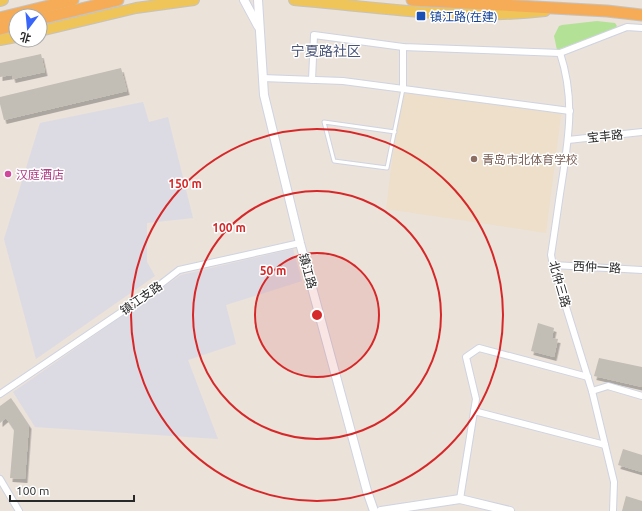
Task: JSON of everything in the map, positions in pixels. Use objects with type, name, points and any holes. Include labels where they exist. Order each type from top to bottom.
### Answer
[{"type":"highway","points":[[0,18],[74,0]]},
{"type":"highway","points":[[48,17],[118,0]]},
{"type":"highway","points":[[412,0],[607,11],[642,15]]},
{"type":"main road","points":[[48,29],[136,8],[194,0]]},
{"type":"main road","points":[[294,0],[454,15],[517,14],[560,9]]},
{"type":"street","name":"镇江路","points":[[244,0],[259,28]]},
{"type":"street","name":"镇江路","points":[[258,0],[264,95],[300,243],[367,491],[374,511]]},
{"type":"street","points":[[627,14],[627,27]]},
{"type":"street","points":[[312,80],[314,35],[404,47],[560,53],[627,27],[642,28]]},
{"type":"street","points":[[403,89],[404,47]]},
{"type":"street","name":"北仲三路","points":[[560,53],[567,72],[570,111],[568,140],[551,255],[592,391],[614,482],[613,511]]},
{"type":"street","points":[[262,78],[343,81],[570,111]]},
{"type":"street","name":"宝丰路","points":[[568,140],[642,132]]},
{"type":"street","name":"镇江支路","points":[[0,394],[148,294],[179,270],[300,243]]},
{"type":"street","name":"西仲一路","points":[[553,264],[642,270]]},
{"type":"street","points":[[460,499],[476,399],[466,357],[479,348],[588,377]]},
{"type":"street","points":[[592,391],[608,386],[642,396]]},
{"type":"street","points":[[474,411],[605,445]]},
{"type":"street","points":[[0,479],[19,511]]},
{"type":"street","points":[[381,511],[460,499],[510,511]]},
{"type":"lane","points":[[395,132],[324,122],[334,161],[387,168],[395,132],[403,89]]},
{"type":"shaded area","name":"青岛市北体育学校","points":[[401,87],[562,108],[546,233],[386,209]]},
{"type":"shaded area","points":[[143,102],[149,122],[168,117],[193,218],[147,223],[147,262],[155,276],[36,359],[4,239],[40,123]]},
{"type":"shaded area","points":[[293,249],[302,281],[226,305],[236,344],[188,360],[218,439],[35,427],[13,392],[181,275]]},
{"type":"green space","points":[[597,21],[615,23],[617,26],[614,29],[557,50],[554,36],[559,26]]},
{"type":"building","points":[[41,54],[45,72],[13,79],[12,75],[0,77],[0,63]]},
{"type":"building","points":[[121,68],[127,91],[4,120],[0,97]]},
{"type":"building","points":[[538,323],[554,328],[552,338],[558,339],[554,357],[531,351]]},
{"type":"building","points":[[599,358],[642,367],[642,387],[594,376]]},
{"type":"building","points":[[11,398],[29,425],[25,479],[10,478],[14,430],[6,418],[0,423],[0,406]]},
{"type":"building","points":[[623,449],[642,455],[642,472],[618,465]]},
{"type":"building","points":[[626,496],[642,501],[642,511],[622,511]]},
{"type":"place","name":"镇江路(在建)","points":[[421,16]]},
{"type":"place","name":"青岛市北体育学校","points":[[474,159]]},
{"type":"place","name":"汉庭酒店","points":[[8,174]]},
{"type":"district","name":"宁夏路社区","points":[[326,51]]}]
